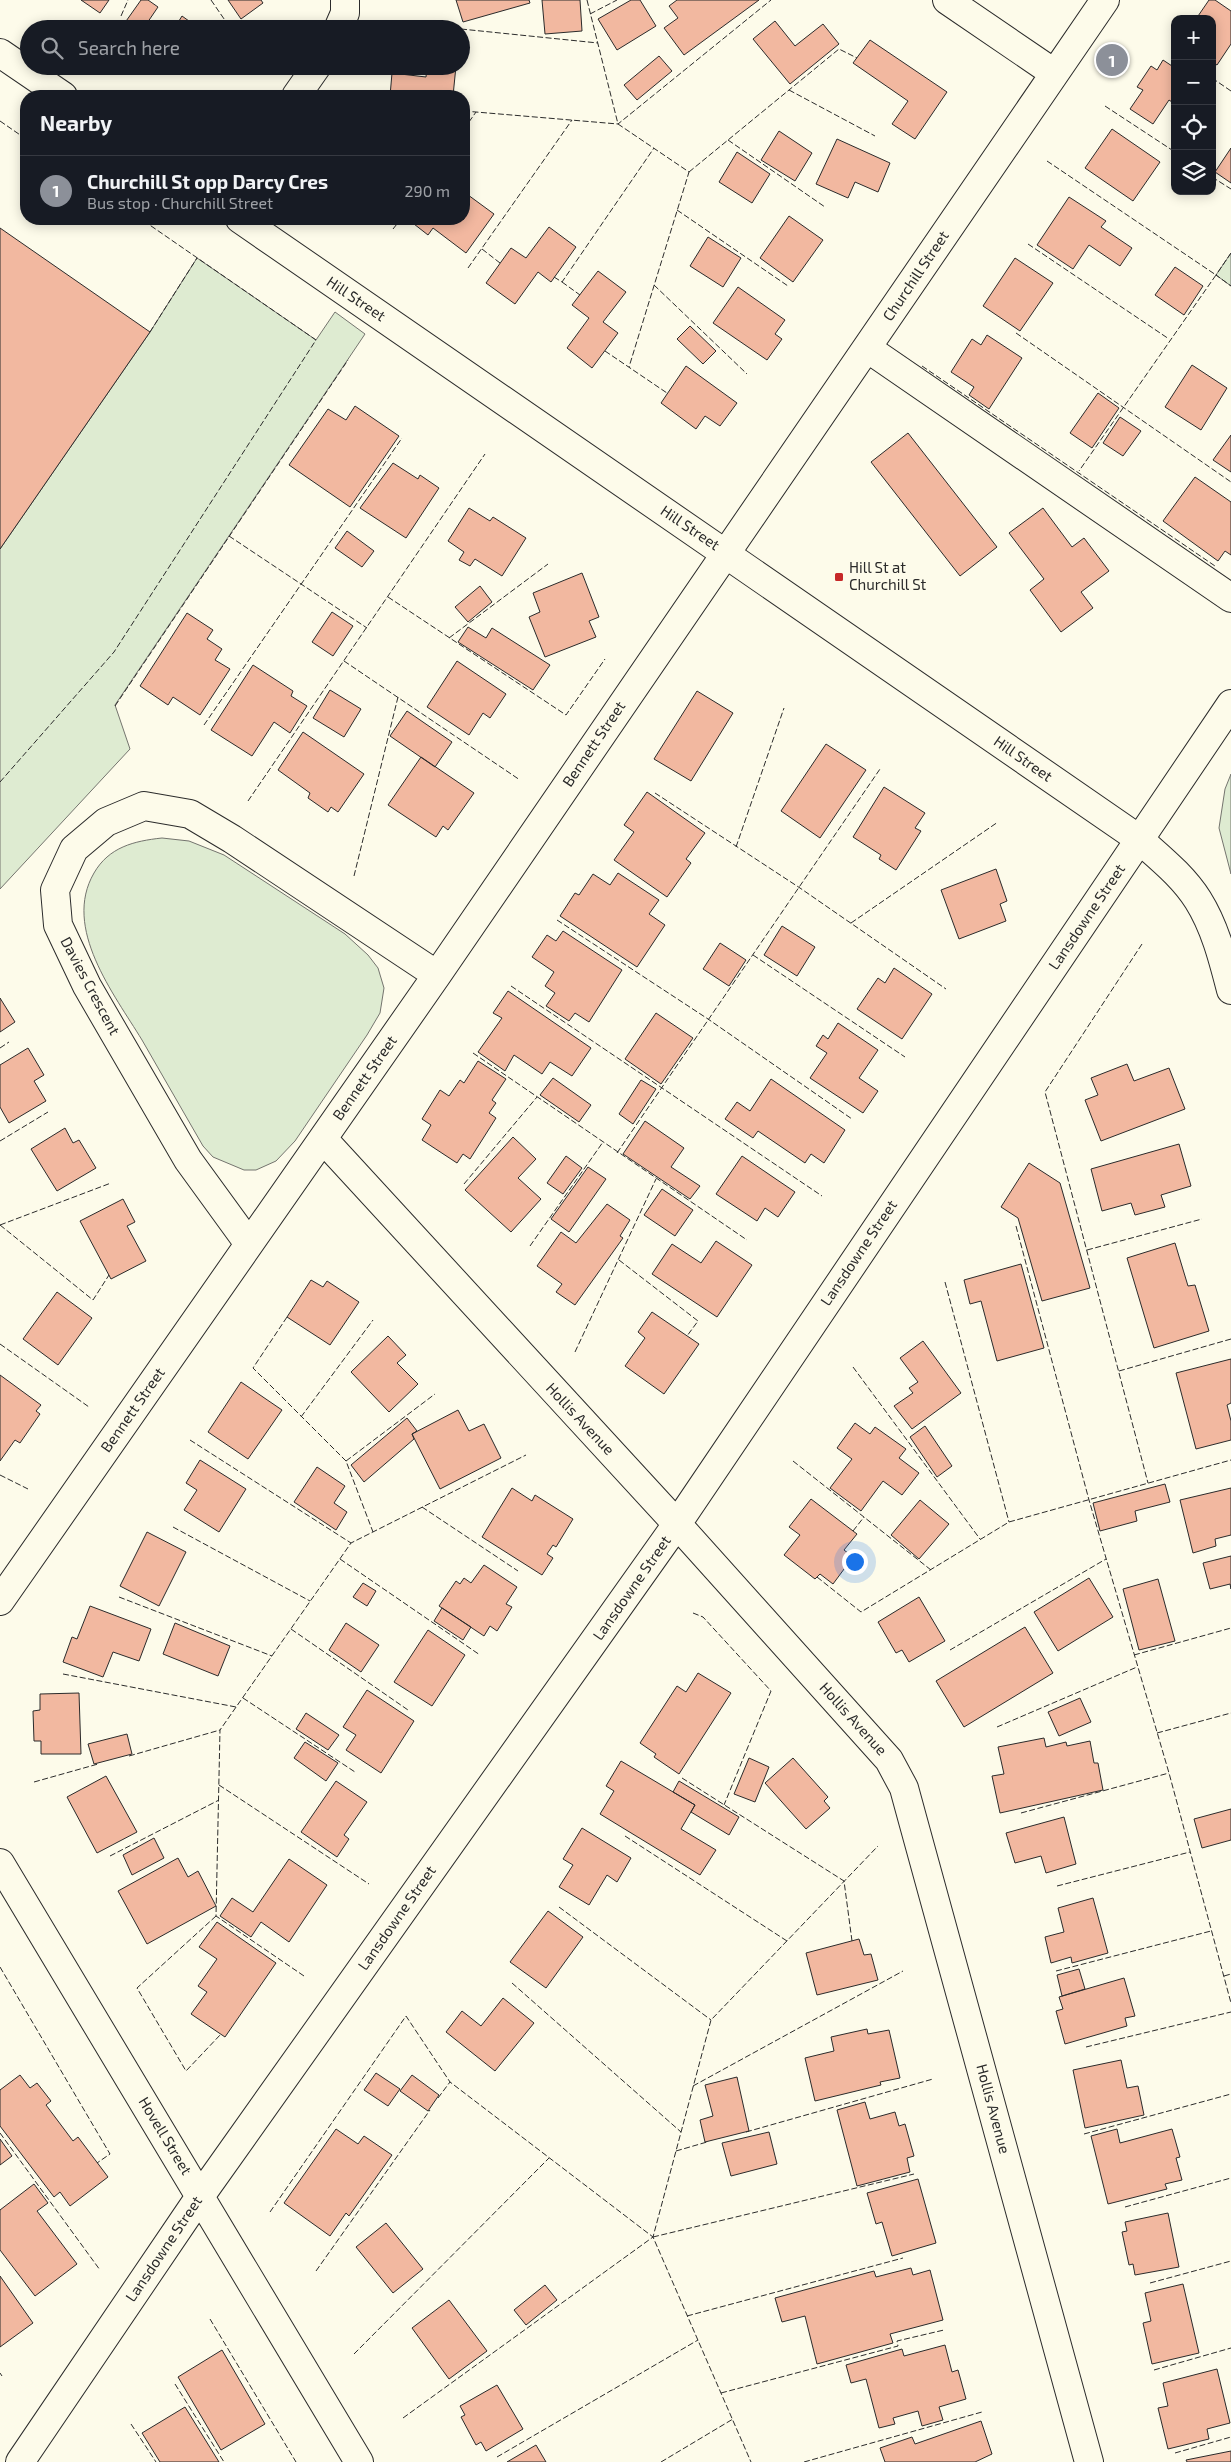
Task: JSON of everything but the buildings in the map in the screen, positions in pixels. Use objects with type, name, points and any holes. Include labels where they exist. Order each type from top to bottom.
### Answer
[{"type":"street","points":[[342,20],[345,13],[345,0]]},
{"type":"street","points":[[947,0],[1054,73]]},
{"type":"street","name":"Churchill Street","points":[[726,552],[1105,0]]},
{"type":"street","points":[[0,53],[20,67]]},
{"type":"street","points":[[32,75],[54,90]]},
{"type":"street","points":[[300,90],[311,75]]},
{"type":"street","name":"Hill Street","points":[[249,225],[726,552],[1139,839],[1172,869],[1197,898],[1213,930],[1231,990]]},
{"type":"street","points":[[867,348],[1231,598]]},
{"type":"street","name":"Bennett Street","points":[[0,1602],[437,975],[726,552]]},
{"type":"street","name":"Lansdowne Street","points":[[20,2462],[201,2195],[677,1524],[1231,704]]},
{"type":"street","name":"Davies Crescent","points":[[249,1244],[188,1160],[87,986],[58,925],[55,890],[74,849],[106,822],[144,806],[190,814],[232,839],[437,975]]},
{"type":"street","name":"Hollis Avenue","points":[[323,1139],[677,1524],[889,1760],[904,1788],[1089,2462]]},
{"type":"street","name":"Hovell Street","points":[[0,1863],[201,2195],[359,2462]]},
{"type":"green space","points":[[1231,253],[1231,286],[1216,275]]},
{"type":"green space","points":[[197,258],[316,340],[335,312],[365,334],[115,705],[130,749],[0,889],[0,549],[150,332]]},
{"type":"green space","points":[[1231,774],[1231,874],[1219,828],[1225,789]]},
{"type":"green space","points":[[162,838],[189,841],[224,855],[345,934],[368,955],[378,968],[384,988],[380,1013],[295,1141],[276,1161],[256,1170],[244,1170],[213,1157],[203,1146],[106,981],[88,938],[84,916],[86,894],[94,873],[100,864],[115,851],[123,847],[142,841]]},
{"type":"fence","points":[[121,16],[128,0]]},
{"type":"fence","points":[[211,0],[225,20]]},
{"type":"fence","points":[[587,0],[618,124],[689,172],[629,367]]},
{"type":"fence","points":[[590,14],[617,0]]},
{"type":"fence","points":[[470,112],[618,124],[771,0]]},
{"type":"fence","points":[[470,30],[598,43]]},
{"type":"fence","points":[[689,172],[839,49],[857,58]]},
{"type":"fence","points":[[1216,81],[1231,91]]},
{"type":"fence","points":[[789,90],[875,136]]},
{"type":"fence","points":[[1105,106],[1172,150]]},
{"type":"fence","points":[[470,120],[476,112]]},
{"type":"fence","points":[[468,268],[572,120]]},
{"type":"fence","points":[[0,121],[20,135]]},
{"type":"fence","points":[[728,140],[825,207]]},
{"type":"fence","points":[[554,277],[562,282],[654,148]]},
{"type":"fence","points":[[1047,161],[1216,275],[1079,471]]},
{"type":"fence","points":[[1216,180],[1231,189]]},
{"type":"fence","points":[[677,210],[788,286]]},
{"type":"fence","points":[[0,782],[114,652],[316,340],[150,225]]},
{"type":"fence","points":[[393,229],[396,225]]},
{"type":"fence","points":[[1028,244],[1169,339]]},
{"type":"fence","points":[[482,249],[500,263]]},
{"type":"fence","points":[[1231,253],[1216,275],[1231,286]]},
{"type":"fence","points":[[150,332],[197,258]]},
{"type":"fence","points":[[562,282],[580,295]]},
{"type":"fence","points":[[654,285],[747,374]]},
{"type":"fence","points":[[1016,333],[1231,482]]},
{"type":"fence","points":[[605,351],[667,393]]},
{"type":"fence","points":[[115,706],[348,360]]},
{"type":"fence","points":[[922,366],[1215,566]]},
{"type":"fence","points":[[204,725],[402,438]]},
{"type":"fence","points":[[248,801],[485,454]]},
{"type":"fence","points":[[229,536],[367,628]]},
{"type":"fence","points":[[449,638],[548,564]]},
{"type":"fence","points":[[388,597],[566,715],[605,659]]},
{"type":"fence","points":[[344,661],[520,780]]},
{"type":"fence","points":[[354,876],[398,697]]},
{"type":"fence","points":[[736,847],[784,708]]},
{"type":"fence","points":[[617,1153],[880,769]]},
{"type":"fence","points":[[655,793],[800,888],[946,989]]},
{"type":"fence","points":[[851,923],[998,822]]},
{"type":"fence","points":[[557,920],[708,1019],[852,1119]]},
{"type":"fence","points":[[1142,944],[1045,1092],[1148,1483]]},
{"type":"fence","points":[[753,955],[905,1057]]},
{"type":"fence","points":[[511,986],[822,1196]]},
{"type":"fence","points":[[0,1048],[9,1042]]},
{"type":"fence","points":[[473,1053],[747,1240]]},
{"type":"fence","points":[[464,1184],[537,1097]]},
{"type":"fence","points":[[0,1141],[48,1112]]},
{"type":"fence","points":[[530,1246],[603,1142]]},
{"type":"fence","points":[[575,1352],[656,1179]]},
{"type":"fence","points":[[0,1225],[111,1183]]},
{"type":"fence","points":[[1087,1250],[1202,1219]]},
{"type":"fence","points":[[0,1225],[93,1300],[109,1275]]},
{"type":"fence","points":[[1016,1226],[1089,1500],[1169,1773],[1231,2003]]},
{"type":"fence","points":[[619,1260],[698,1321],[687,1336]]},
{"type":"fence","points":[[945,1282],[1009,1522]]},
{"type":"fence","points":[[287,1317],[253,1368],[346,1461],[373,1532]]},
{"type":"fence","points":[[301,1417],[373,1320]]},
{"type":"fence","points":[[1119,1371],[1231,1339]]},
{"type":"fence","points":[[0,1344],[89,1407]]},
{"type":"fence","points":[[853,1367],[980,1539]]},
{"type":"fence","points":[[346,1461],[435,1394]]},
{"type":"fence","points":[[190,1440],[351,1543]]},
{"type":"fence","points":[[304,1976],[216,1916],[220,1730],[351,1543],[526,1455]]},
{"type":"fence","points":[[817,1577],[861,1612],[1009,1522],[1231,1460]]},
{"type":"fence","points":[[793,1461],[931,1570]]},
{"type":"fence","points":[[0,1475],[28,1489]]},
{"type":"fence","points":[[422,1507],[518,1571]]},
{"type":"fence","points":[[853,1531],[864,1517]]},
{"type":"fence","points":[[173,1527],[310,1601]]},
{"type":"fence","points":[[340,1559],[480,1655]]},
{"type":"fence","points":[[950,1650],[1106,1559]]},
{"type":"fence","points":[[119,1597],[272,1656]]},
{"type":"fence","points":[[693,1613],[703,1617],[771,1691],[724,1805]]},
{"type":"fence","points":[[1134,1655],[1231,1628]]},
{"type":"fence","points":[[291,1629],[408,1710]]},
{"type":"fence","points":[[997,1727],[1137,1667]]},
{"type":"fence","points":[[63,1674],[236,1707]]},
{"type":"fence","points":[[243,1698],[355,1772]]},
{"type":"fence","points":[[1157,1733],[1231,1713]]},
{"type":"fence","points":[[129,1756],[220,1730]]},
{"type":"fence","points":[[34,1782],[98,1764]]},
{"type":"fence","points":[[1021,1813],[1169,1773]]},
{"type":"fence","points":[[682,1778],[844,1881],[852,1941]]},
{"type":"fence","points":[[219,1785],[369,1884]]},
{"type":"fence","points":[[110,1856],[219,1800]]},
{"type":"fence","points":[[625,1836],[787,1941]]},
{"type":"fence","points":[[403,2418],[653,2237],[711,2020],[878,1846]]},
{"type":"fence","points":[[1057,1886],[1190,1852]]},
{"type":"fence","points":[[559,1907],[711,2020]]},
{"type":"fence","points":[[216,1916],[137,1988],[186,2071],[221,2034]]},
{"type":"fence","points":[[1056,1971],[1211,1931]]},
{"type":"fence","points":[[0,1967],[110,2154],[97,2163]]},
{"type":"fence","points":[[693,2086],[903,1971]]},
{"type":"fence","points":[[1224,1976],[1231,1974]]},
{"type":"fence","points":[[512,1983],[681,2132]]},
{"type":"fence","points":[[1086,2047],[1231,2012]]},
{"type":"fence","points":[[270,2212],[406,2016],[450,2082],[653,2237],[751,2462]]},
{"type":"fence","points":[[746,2132],[933,2079]]},
{"type":"fence","points":[[438,2098],[450,2082]]},
{"type":"fence","points":[[1084,2134],[1231,2094]]},
{"type":"fence","points":[[316,2271],[430,2110]]},
{"type":"fence","points":[[0,2133],[100,2270]]},
{"type":"fence","points":[[676,2151],[707,2142]]},
{"type":"fence","points":[[354,2354],[549,2158]]},
{"type":"fence","points":[[653,2237],[914,2174]]},
{"type":"fence","points":[[1125,2207],[1231,2178]]},
{"type":"fence","points":[[687,2316],[903,2258]]},
{"type":"fence","points":[[1150,2283],[1231,2261]]},
{"type":"fence","points":[[210,2319],[296,2462]]},
{"type":"fence","points":[[721,2393],[898,2346],[897,2341],[944,2330]]},
{"type":"fence","points":[[497,2457],[698,2340]]},
{"type":"fence","points":[[1154,2370],[1231,2348]]},
{"type":"fence","points":[[175,2384],[224,2462]]},
{"type":"fence","points":[[804,2462],[982,2412]]},
{"type":"fence","points":[[661,2462],[733,2419]]},
{"type":"fence","points":[[131,2424],[156,2462]]},
{"type":"fence","points":[[1175,2453],[1231,2437]]},
{"type":"place","name":"Churchill St opp Darcy Cres","points":[[1112,60]]},
{"type":"place","name":"Hill St at Churchill St","points":[[839,577]]}]
